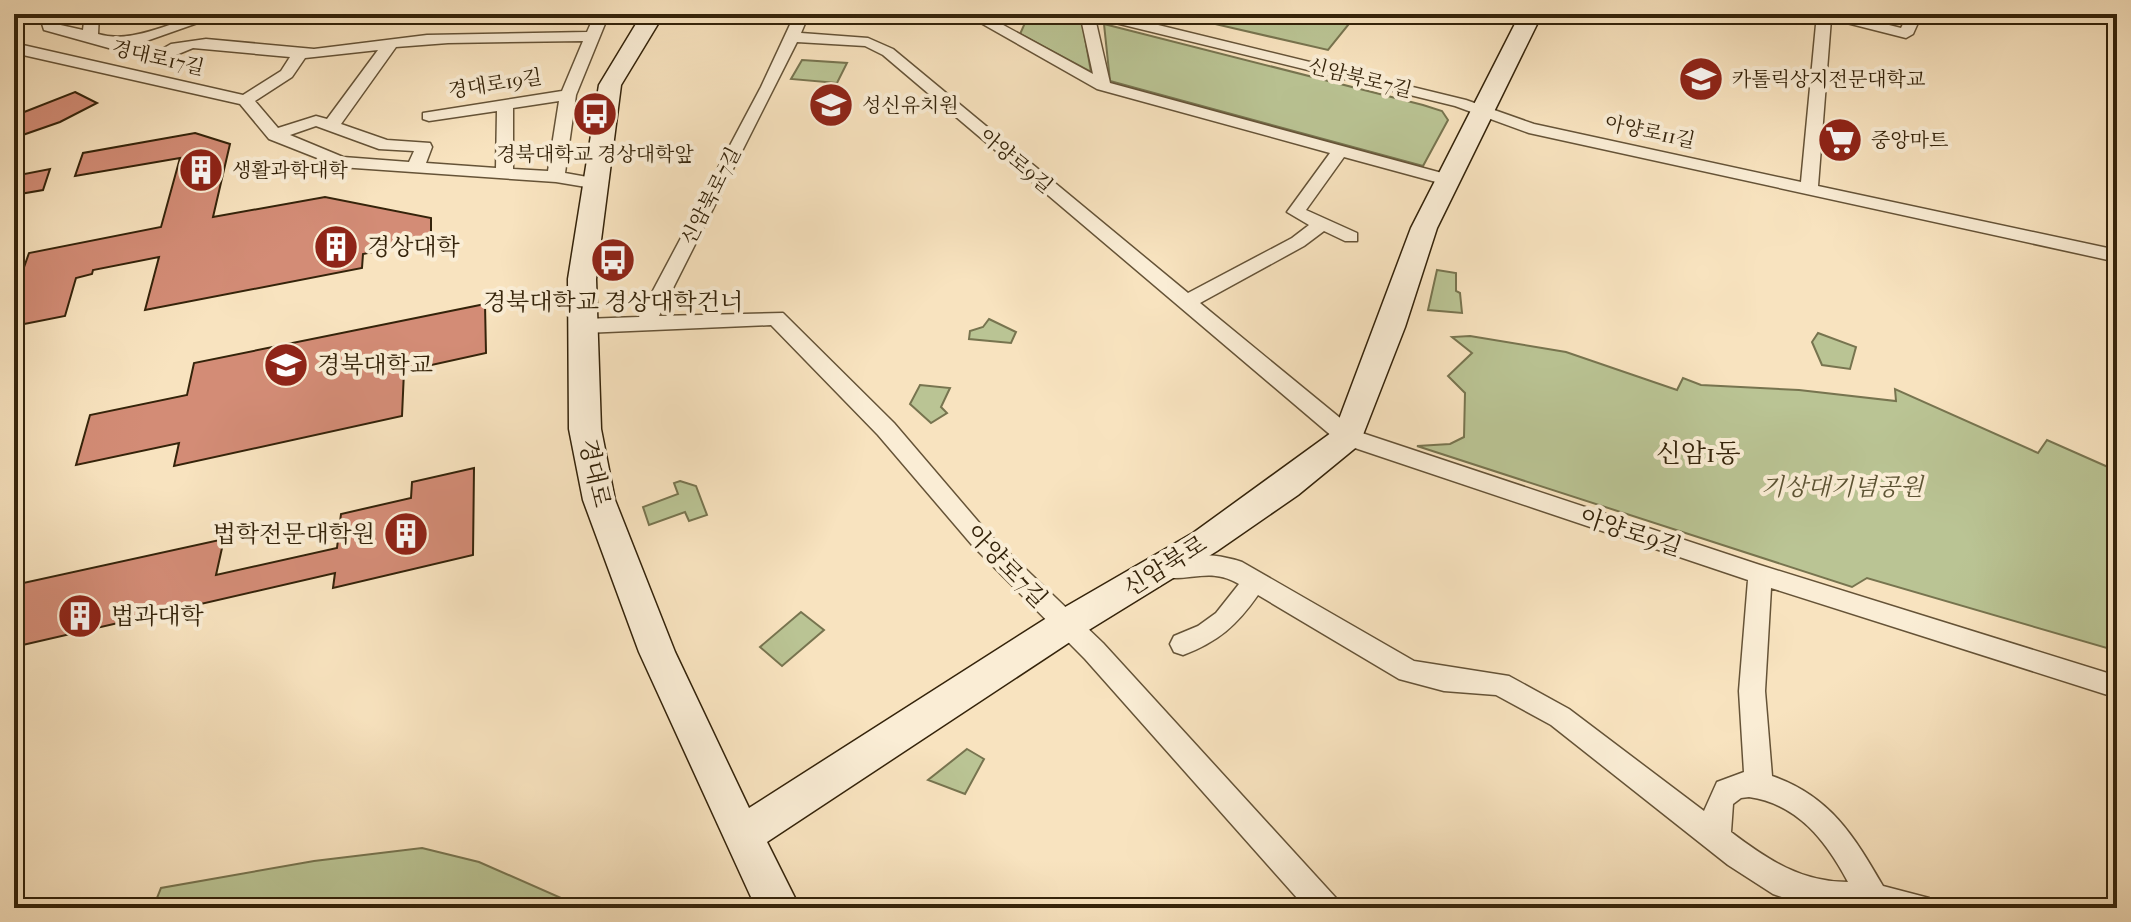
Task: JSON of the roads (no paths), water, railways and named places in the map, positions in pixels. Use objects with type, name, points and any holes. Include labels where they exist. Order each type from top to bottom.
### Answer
[{"type":"main road","name":"경대로","points":[[653,14],[610,85],[582,279],[585,429],[599,500],[657,652],[779,908]]},
{"type":"main road","points":[[1348,437],[1386,340],[1424,228],[1531,14]]},
{"type":"main road","name":"신암북로","points":[[743,835],[1066,625],[1163,568],[1286,486],[1348,437]]},
{"type":"street","points":[[46,14],[49,27],[159,57]]},
{"type":"street","points":[[90,36],[92,14]]},
{"type":"street","points":[[119,45],[216,14]]},
{"type":"street","name":"경대로19길","points":[[556,177],[568,95],[602,14]]},
{"type":"street","name":"신암북로7길","points":[[647,321],[802,14]]},
{"type":"street","points":[[972,14],[1103,86],[1447,180]]},
{"type":"street","points":[[1087,14],[1103,86]]},
{"type":"street","name":"신암북로7길","points":[[1095,14],[1460,103],[1483,114]]},
{"type":"street","points":[[1809,189],[1826,14],[1906,34],[1915,14]]},
{"type":"street","points":[[134,75],[176,47],[208,43],[300,54],[389,46],[423,39],[491,37],[527,41],[593,36]]},
{"type":"street","name":"아양로9길","points":[[792,37],[868,42],[888,52],[1184,303],[1348,437],[1760,575],[2117,687]]},
{"type":"street","points":[[331,126],[389,46]]},
{"type":"street","name":"경대로17길","points":[[14,48],[246,100]]},
{"type":"street","points":[[300,54],[287,74],[246,100],[275,135],[340,162],[556,177],[598,184]]},
{"type":"street","name":"경대로19길","points":[[429,116],[568,95]]},
{"type":"street","points":[[504,175],[505,105]]},
{"type":"street","name":"아양로11길","points":[[1483,114],[1529,128],[2117,256]]},
{"type":"street","points":[[275,135],[316,121],[385,145],[424,147],[415,168]]},
{"type":"street","points":[[1340,151],[1296,212],[1351,237]]},
{"type":"street","points":[[1184,303],[1298,242],[1322,224]]},
{"type":"street","name":"아양로7길","points":[[647,321],[776,318],[886,429],[980,539],[1094,651],[1326,908]]},
{"type":"street","points":[[584,326],[647,321]]},
{"type":"street","points":[[1163,568],[1214,564],[1234,569],[1408,671],[1444,680],[1500,684],[1560,717],[1717,839],[1783,884],[1822,896],[1874,899],[1919,908]]},
{"type":"street","points":[[1759,785],[1752,691],[1760,575]]},
{"type":"street","points":[[1183,644],[1209,635],[1230,615],[1254,581]]},
{"type":"street","points":[[1717,839],[1717,813],[1727,791],[1738,785],[1759,785],[1796,799],[1821,817],[1839,838],[1874,899]]},
{"type":"place","name":"카톨릭상지전문대학교","points":[[1701,79]]},
{"type":"place","name":"성신유치원","points":[[831,105]]},
{"type":"place","name":"경북대학교 경상대학앞","points":[[595,114]]},
{"type":"place","name":"중앙마트","points":[[1840,140]]},
{"type":"place","name":"생활과학대학","points":[[201,170]]},
{"type":"place","name":"경상대학","points":[[336,247]]},
{"type":"place","name":"경북대학교 경상대학건너","points":[[613,260]]},
{"type":"place","name":"경북대학교","points":[[286,365]]},
{"type":"place","name":"법학전문대학원","points":[[406,534]]},
{"type":"place","name":"법과대학","points":[[80,616]]},
{"type":"district","name":"신암1동","points":[[1698,453]]},
{"type":"park label","name":"기상대기념공원","points":[[1842,487]]}]
